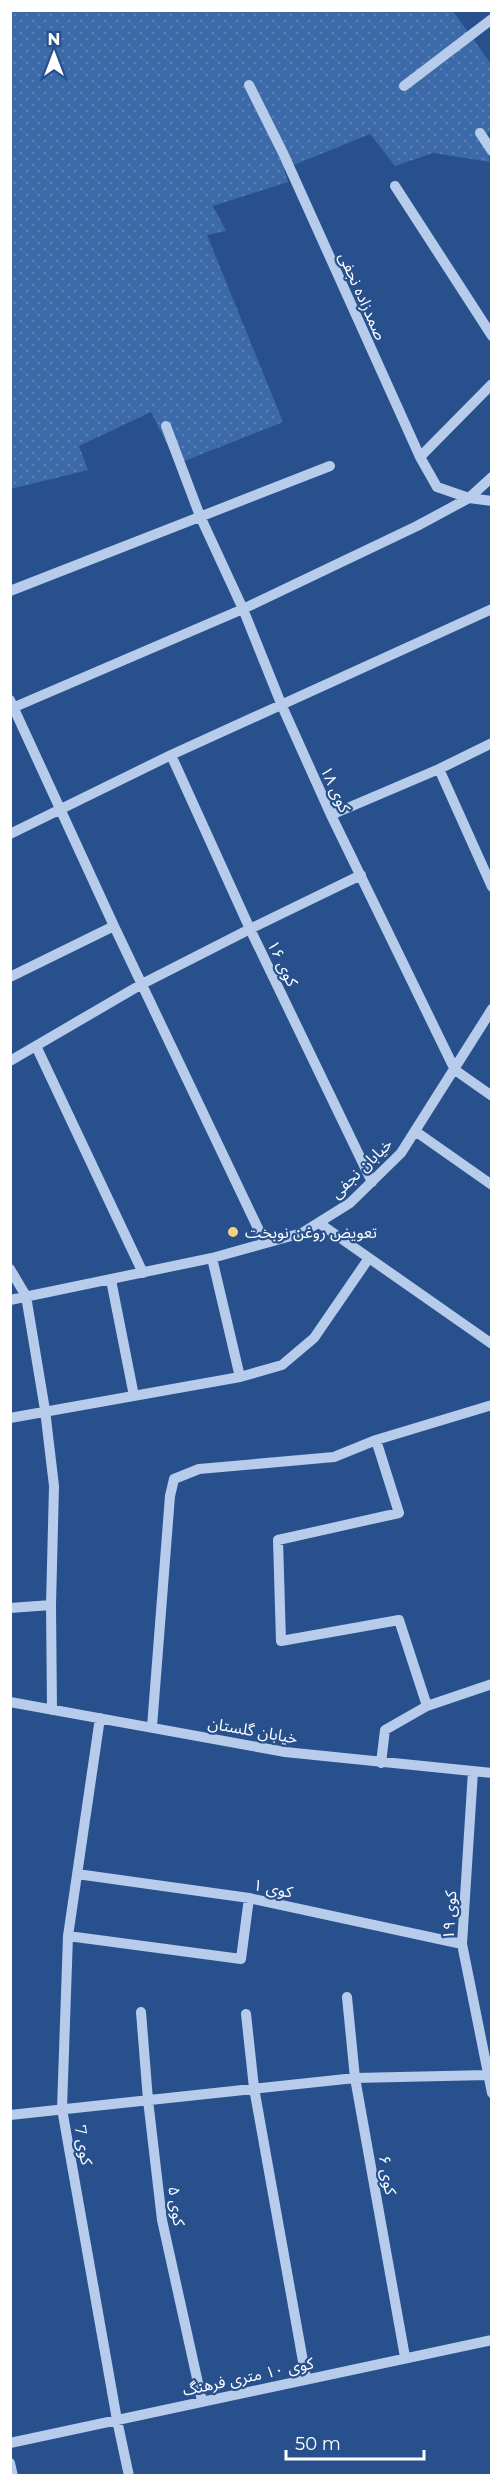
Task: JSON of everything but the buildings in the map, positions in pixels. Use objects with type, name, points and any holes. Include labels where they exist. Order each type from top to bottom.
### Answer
[{"type":"street","points":[[404,86],[492,19]]},
{"type":"street","name":"صمدزاده نجفی","points":[[249,85],[283,153],[420,457],[437,487],[469,498],[492,501]]},
{"type":"street","points":[[480,134],[492,151]]},
{"type":"street","points":[[395,186],[492,336]]},
{"type":"street","points":[[420,457],[492,384]]},
{"type":"street","name":"کوی ۱۸","points":[[165,426],[200,516],[243,609],[282,706],[331,815],[454,1070]]},
{"type":"street","points":[[10,591],[330,466]]},
{"type":"street","points":[[266,1243],[114,926],[12,705],[243,609],[417,526],[469,498],[492,477]]},
{"type":"street","points":[[10,834],[171,755],[492,609]]},
{"type":"street","points":[[331,815],[439,769],[492,743]]},
{"type":"street","name":"کوی ۱۶","points":[[171,755],[250,929],[372,1182]]},
{"type":"street","points":[[439,769],[492,887]]},
{"type":"street","points":[[10,1061],[142,984],[361,875]]},
{"type":"street","points":[[10,976],[114,926]]},
{"type":"street","name":"خیابان نجفی","points":[[10,1300],[212,1258],[302,1233],[319,1223],[350,1203],[401,1153],[492,1010]]},
{"type":"street","points":[[36,1046],[143,1273]]},
{"type":"street","points":[[454,1070],[492,1096]]},
{"type":"street","points":[[416,1131],[492,1185]]},
{"type":"street","points":[[319,1223],[492,1344]]},
{"type":"street","points":[[212,1258],[240,1377]]},
{"type":"street","points":[[10,1418],[240,1377],[282,1365],[314,1338],[369,1258]]},
{"type":"street","points":[[10,1269],[26,1296],[45,1410],[54,1486],[51,1605],[52,1710]]},
{"type":"street","points":[[111,1280],[134,1396]]},
{"type":"street","points":[[152,1727],[170,1496],[174,1479],[200,1469],[334,1457],[376,1440],[492,1405]]},
{"type":"street","points":[[376,1440],[399,1513],[278,1540],[281,1641],[399,1620],[427,1706]]},
{"type":"street","points":[[10,1608],[51,1605]]},
{"type":"street","points":[[381,1763],[385,1730],[427,1706],[492,1684]]},
{"type":"street","name":"خیابان گلستان","points":[[10,1702],[285,1752],[492,1773]]},
{"type":"street","name":"کوی 7","points":[[100,1718],[68,1936],[62,2109],[117,2420],[129,2475]]},
{"type":"street","name":"کوی ۱۹","points":[[473,1771],[462,1944],[492,2093]]},
{"type":"street","name":"کوی ۱","points":[[77,1874],[249,1898],[462,1944]]},
{"type":"street","points":[[68,1936],[241,1959],[249,1898]]},
{"type":"street","name":"کوی ۶","points":[[347,1997],[355,2078],[405,2357]]},
{"type":"street","name":"کوی ۵","points":[[141,2012],[148,2100],[162,2220],[202,2401]]},
{"type":"street","points":[[246,2014],[254,2088],[306,2378]]},
{"type":"street","points":[[10,2115],[355,2078],[488,2075]]},
{"type":"street","name":"کوی ۱۰ متری فرهنگ","points":[[10,2443],[492,2340]]},
{"type":"street","points":[[10,2463],[13,2475]]},
{"type":"shaded area","points":[[10,11],[453,11],[491,64],[491,131],[485,135],[490,162],[433,153],[395,166],[370,134],[284,169],[288,182],[213,206],[226,231],[207,235],[283,422],[177,464],[151,412],[79,446],[88,470],[11,489]]},
{"type":"place","name":"تعویض روغن نوبخت","points":[[233,1232]]}]
